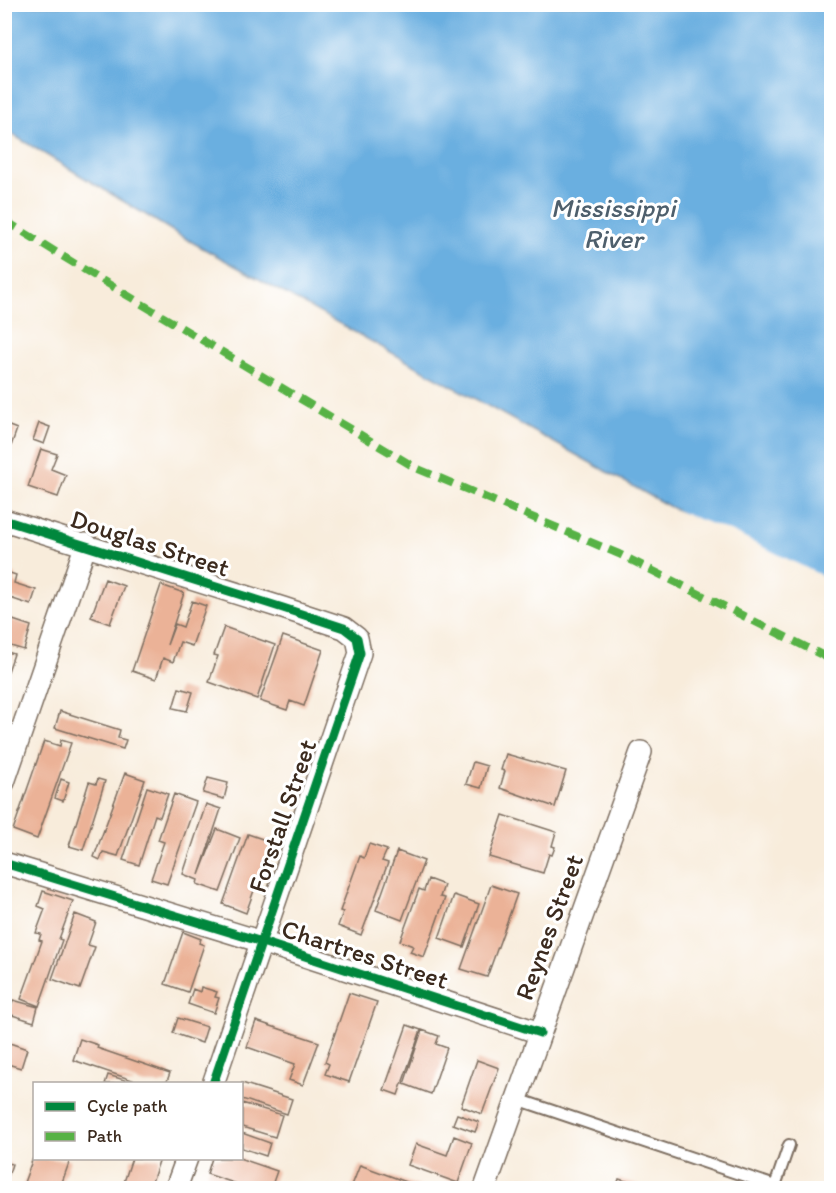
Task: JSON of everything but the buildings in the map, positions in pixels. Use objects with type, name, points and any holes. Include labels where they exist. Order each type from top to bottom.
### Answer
[{"type":"street","name":"Douglas Street","points":[[4,520],[283,608]]},
{"type":"street","points":[[4,782],[86,544]]},
{"type":"street","name":"Forstall Street","points":[[213,1082],[360,653],[357,639],[344,628],[283,608]]},
{"type":"street","name":"Reynes Street","points":[[485,1188],[641,752]]},
{"type":"street","name":"Chartres Street","points":[[4,863],[262,942],[540,1033]]},
{"type":"street","points":[[176,1188],[186,1160]]},
{"type":"lane","points":[[517,1099],[775,1186],[789,1145]]},
{"type":"water","name":"Mississippi River","points":[[5,5],[831,5],[831,594],[181,236],[5,130]]},
{"type":"pier","points":[[657,503],[730,531],[831,580],[832,597]]},
{"type":"marked path","points":[[4,220],[416,468],[619,554],[832,660]]},
{"type":"cycle path","points":[[4,520],[344,628],[357,638],[360,653],[214,1082]]},
{"type":"cycle path","points":[[4,863],[262,942],[540,1033]]}]
